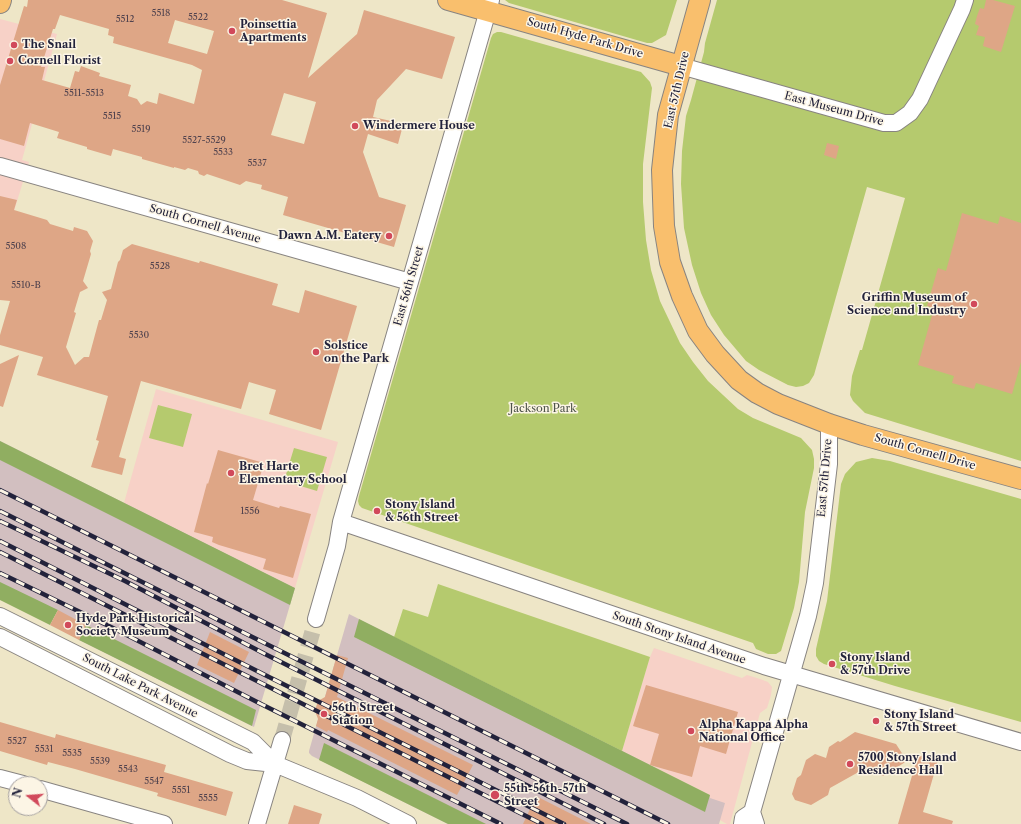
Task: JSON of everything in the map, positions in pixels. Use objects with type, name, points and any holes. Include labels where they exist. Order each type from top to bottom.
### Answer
[{"type":"main road","name":"South Hyde Park Drive","points":[[448,0],[489,6],[681,66]]},
{"type":"main road","name":"East 57th Drive","points":[[700,0],[668,116],[662,170],[664,226],[670,262],[682,296],[698,331],[715,354],[739,380],[757,393],[778,404],[829,424]]},
{"type":"main road","name":"South Cornell Drive","points":[[829,424],[863,435],[1021,479]]},
{"type":"street","name":"East Museum Drive","points":[[681,66],[884,123],[896,123],[910,113],[920,99],[962,10],[965,0]]},
{"type":"street","name":"East 56th Street","points":[[316,619],[337,546],[341,522],[489,6]]},
{"type":"street","name":"South Cornell Avenue","points":[[0,166],[410,282]]},
{"type":"street","name":"East 57th Drive","points":[[754,818],[790,675],[808,616],[818,567],[822,517],[829,464],[829,424]]},
{"type":"street","name":"South Stony Island Avenue","points":[[341,522],[790,675],[1021,742]]},
{"type":"street","name":"South Lake Park Avenue","points":[[0,616],[253,742],[275,764]]},
{"type":"street","name":"South Lake Park Avenue","points":[[0,637],[247,762],[275,764],[357,798],[408,824]]},
{"type":"street","points":[[257,824],[282,740]]},
{"type":"street","points":[[48,791],[164,824]]},
{"type":"street","points":[[742,824],[743,818],[754,818]]},
{"type":"shaded area","points":[[0,19],[57,34],[22,160],[29,162],[0,257]]},
{"type":"shaded area","name":"Bret Harte Elementary School","points":[[156,389],[338,442],[295,588],[124,503]]},
{"type":"shaded area","points":[[0,441],[295,588],[254,727],[79,640],[58,611],[0,600]]},
{"type":"shaded area","points":[[349,614],[650,765],[698,799],[710,795],[710,798],[725,803],[719,824],[448,824],[312,756],[309,751],[319,716],[315,711],[318,701],[321,699],[324,700]]},
{"type":"shaded area","points":[[654,648],[742,678],[747,675],[760,679],[768,682],[772,687],[767,708],[760,713],[730,824],[727,824],[705,812],[710,795],[622,751]]},
{"type":"green space","points":[[505,0],[677,0],[666,35],[652,43],[647,43],[509,3]]},
{"type":"green space","points":[[717,0],[1021,0],[1021,461],[865,413],[853,401],[850,395],[852,376],[860,350],[862,350],[905,198],[867,187],[814,375],[809,383],[796,387],[788,385],[759,370],[746,361],[724,335],[711,315],[701,293],[692,265],[684,228],[681,184],[682,151],[686,116]]},
{"type":"green space","name":"Jackson Park","points":[[497,32],[641,72],[650,82],[652,88],[643,164],[643,202],[646,240],[651,270],[660,301],[680,343],[708,381],[738,409],[753,418],[801,438],[812,450],[814,459],[814,468],[805,512],[799,582],[794,608],[781,651],[776,654],[768,654],[756,649],[753,643],[362,508],[359,505],[359,496],[491,38],[493,34]]},
{"type":"green space","points":[[158,405],[192,414],[183,447],[149,438]]},
{"type":"green space","points":[[0,441],[295,588],[290,605],[0,460]]},
{"type":"green space","points":[[294,448],[327,457],[317,491],[284,481]]},
{"type":"green space","points":[[872,458],[890,461],[1021,499],[1021,722],[824,664],[819,661],[816,656],[816,649],[827,601],[841,484],[845,474],[856,462]]},
{"type":"green space","points":[[0,582],[58,610],[50,625],[0,600]]},
{"type":"green space","points":[[438,584],[650,657],[622,751],[394,637],[403,609],[428,617]]},
{"type":"green space","points":[[359,619],[710,795],[705,812],[354,637]]},
{"type":"green space","points":[[86,625],[256,710],[252,726],[79,640]]},
{"type":"green space","points":[[324,743],[486,824],[448,824],[319,760]]},
{"type":"building","points":[[28,0],[282,0],[327,13],[308,78],[357,34],[364,10],[455,37],[442,79],[406,69],[377,100],[373,117],[400,123],[402,129],[398,144],[368,134],[363,152],[379,197],[406,205],[394,247],[283,215],[288,197],[261,189],[262,185],[246,181],[240,185],[207,174],[204,176],[199,174],[198,171],[188,168],[185,170],[174,168],[113,149],[111,156],[57,138],[59,132],[30,123],[24,146],[0,139],[0,85],[24,6],[27,7]],"holes":[[[60,15],[109,29],[108,35],[114,37],[113,43],[192,65],[202,70],[194,104],[159,93],[157,104],[147,101],[141,105],[137,99],[128,96],[131,85],[99,76],[100,73],[81,66],[79,72],[75,71],[70,88],[42,80],[45,67],[41,67],[53,29],[55,29]],[[175,20],[214,31],[207,54],[168,43]],[[284,93],[316,102],[304,144],[271,135]]]},
{"type":"building","points":[[986,0],[993,0],[1015,6],[1001,52],[983,46],[985,37],[976,35],[979,26],[975,24],[977,16],[980,8],[984,9]]},
{"type":"building","points":[[827,143],[839,146],[836,159],[824,155]]},
{"type":"building","points":[[0,196],[17,200],[14,210],[47,220],[50,224],[73,231],[74,227],[87,231],[93,241],[90,251],[91,254],[83,281],[88,288],[80,292],[74,312],[76,313],[66,347],[75,365],[84,357],[89,357],[99,320],[101,320],[107,300],[102,292],[111,289],[118,262],[123,250],[132,244],[199,263],[200,261],[278,284],[272,305],[299,313],[305,290],[357,306],[321,430],[269,414],[276,390],[249,382],[241,409],[141,381],[119,457],[126,459],[122,475],[91,467],[99,441],[96,440],[108,396],[37,375],[43,357],[0,345],[0,335],[10,301],[0,300]]},
{"type":"building","name":"Griffin Museum of Science and Industry","points":[[962,213],[998,224],[1000,216],[1021,223],[1021,362],[1012,394],[976,383],[974,389],[952,383],[954,376],[918,365],[934,308],[927,306],[938,268],[946,271]]},
{"type":"building","points":[[19,355],[3,407],[0,406],[0,364]]},
{"type":"building","points":[[218,450],[264,463],[253,500],[279,508],[280,506],[311,514],[293,578],[263,569],[266,559],[219,545],[212,542],[213,537],[194,532],[207,483],[208,484]]},
{"type":"building","name":"Hyde Park Historical Society Museum","points":[[58,610],[86,625],[79,640],[50,625]]},
{"type":"building","points":[[210,632],[249,652],[234,683],[197,665]]},
{"type":"building","points":[[337,655],[348,658],[337,697],[473,765],[457,795],[328,730],[327,732],[316,726],[318,719],[315,711],[318,701],[325,697]]},
{"type":"building","name":"Alpha Kappa Alpha National Office","points":[[646,685],[738,712],[726,754],[700,746],[692,777],[650,765],[659,734],[633,726]]},
{"type":"building","points":[[0,722],[55,738],[56,734],[166,765],[164,772],[233,792],[226,816],[157,796],[158,793],[75,769],[48,762],[47,765],[0,751]]},
{"type":"building","name":"5700 Stony Island Residence Hall","points":[[855,732],[896,744],[907,761],[883,776],[864,769],[830,788],[828,795],[811,805],[795,800],[792,794],[797,778],[801,775],[806,760],[815,754],[826,758],[829,747]]},
{"type":"building","points":[[918,755],[938,760],[923,812],[953,821],[952,824],[898,824]]},
{"type":"building","points":[[536,796],[591,824],[523,824]]},
{"type":"building","points":[[294,805],[322,814],[319,824],[288,824]]},
{"type":"tunnel","points":[[282,740],[316,619]]},
{"type":"railway","points":[[0,490],[668,824]]},
{"type":"railway","points":[[0,511],[627,824]]},
{"type":"railway","points":[[0,521],[125,581],[265,654],[604,824]]},
{"type":"railway","points":[[0,541],[564,824]]},
{"type":"railway","points":[[0,552],[542,824]]},
{"type":"railway","points":[[0,573],[115,629],[501,824]]},
{"type":"place","name":"Poinsettia Apartments","points":[[232,31]]},
{"type":"place","name":"The Snail","points":[[14,45]]},
{"type":"place","name":"Cornell Florist","points":[[10,61]]},
{"type":"place","name":"Windermere House","points":[[355,126]]},
{"type":"place","name":"Dawn A.M. Eatery","points":[[389,236]]},
{"type":"place","name":"Griffin Museum of Science and Industry","points":[[974,304]]},
{"type":"place","name":"Solstice on the Park","points":[[316,352]]},
{"type":"place","name":"Bret Harte Elementary School","points":[[231,473]]},
{"type":"place","name":"Stony Island & 56th Street","points":[[377,511]]},
{"type":"place","name":"Hyde Park Historical Society Museum","points":[[68,625]]},
{"type":"place","name":"Stony Island & 57th Drive","points":[[832,664]]},
{"type":"place","name":"56th Street Station","points":[[324,714]]},
{"type":"place","name":"Stony Island & 57th Street","points":[[876,721]]},
{"type":"place","name":"Alpha Kappa Alpha National Office","points":[[691,731]]},
{"type":"place","name":"5700 Stony Island Residence Hall","points":[[850,764]]},
{"type":"place","name":"55th-56th-57th Street","points":[[495,795]]}]
